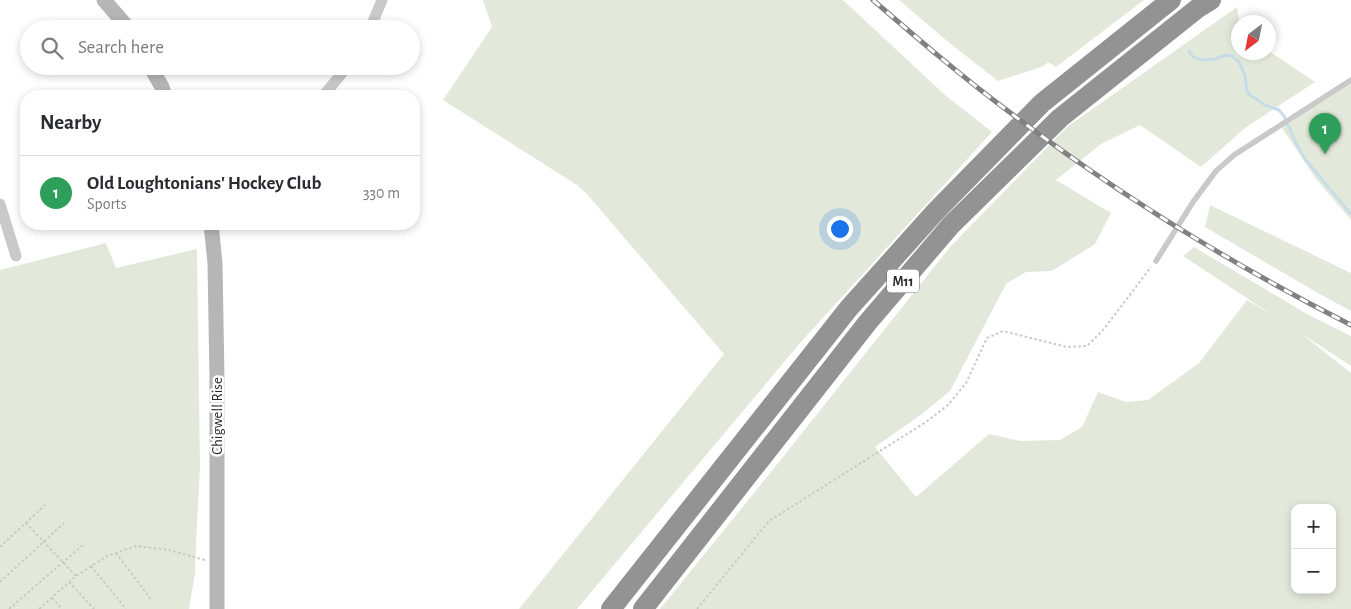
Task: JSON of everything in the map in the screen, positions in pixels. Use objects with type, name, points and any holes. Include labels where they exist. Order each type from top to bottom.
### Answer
[{"type":"highway","name":"M11","points":[[611,609],[849,308],[936,211],[1042,103],[1171,0]]},
{"type":"highway","name":"M11","points":[[643,609],[868,322],[951,225],[1060,118],[1198,8],[1211,0]]},
{"type":"main road","points":[[104,0],[121,20]]},
{"type":"main road","points":[[155,75],[163,90]]},
{"type":"main road","name":"Chigwell Rise","points":[[212,230],[216,263],[217,609]]},
{"type":"street","points":[[374,20],[382,0]]},
{"type":"street","points":[[328,90],[340,75]]},
{"type":"street","points":[[0,204],[16,256]]},
{"type":"lane","points":[[1156,261],[1193,202],[1216,171],[1234,155],[1351,80]]},
{"type":"path","points":[[697,609],[769,520],[926,422],[948,405],[966,383],[987,338],[1003,332],[1067,348],[1087,346],[1104,329],[1156,261]]},
{"type":"path","points":[[0,547],[45,505]]},
{"type":"path","points":[[26,522],[76,576]]},
{"type":"path","points":[[0,582],[64,524]]},
{"type":"path","points":[[9,609],[84,544]]},
{"type":"path","points":[[39,609],[76,576],[91,566],[107,556],[136,546],[169,550],[217,563]]},
{"type":"path","points":[[116,553],[151,599]]},
{"type":"path","points":[[91,566],[126,609]]},
{"type":"path","points":[[69,582],[94,609]]},
{"type":"path","points":[[51,598],[62,609]]},
{"type":"green space","points":[[483,0],[843,0],[945,95],[992,132],[800,343],[577,609],[519,609],[724,354],[586,193],[577,185],[443,100],[492,27]]},
{"type":"green space","points":[[899,0],[1144,0],[1056,67],[1048,62],[1044,66],[998,81]]},
{"type":"green space","points":[[1237,7],[1238,15],[1231,15],[1231,60],[1276,60],[1276,56],[1315,82],[1245,128],[1201,167],[1140,125],[1101,144],[1056,180],[1111,213],[1095,244],[1052,271],[1026,272],[1006,284],[950,391],[922,414],[875,447],[916,497],[989,434],[1020,441],[1060,440],[1082,427],[1098,392],[1126,402],[1148,400],[1199,363],[1247,300],[1274,316],[1183,256],[1194,247],[1307,314],[1351,336],[1351,366],[1302,334],[1351,373],[1351,609],[660,609],[950,247],[1067,127]]},
{"type":"green space","points":[[1351,82],[1351,220],[1316,179],[1282,128]]},
{"type":"green space","points":[[1210,205],[1351,273],[1351,311],[1205,227]]},
{"type":"green space","points":[[106,243],[116,268],[197,249],[200,467],[195,573],[189,609],[0,609],[0,270]]},
{"type":"waterway","points":[[1189,51],[1193,57],[1201,60],[1215,59],[1226,55],[1232,56],[1239,62],[1245,75],[1247,91],[1265,105],[1279,110],[1284,116],[1305,159],[1351,214]]},
{"type":"railway","points":[[873,0],[973,84],[1090,170],[1218,252],[1351,325]]},
{"type":"place","name":"Old Loughtonians' Hockey Club","points":[[1325,154]]}]
